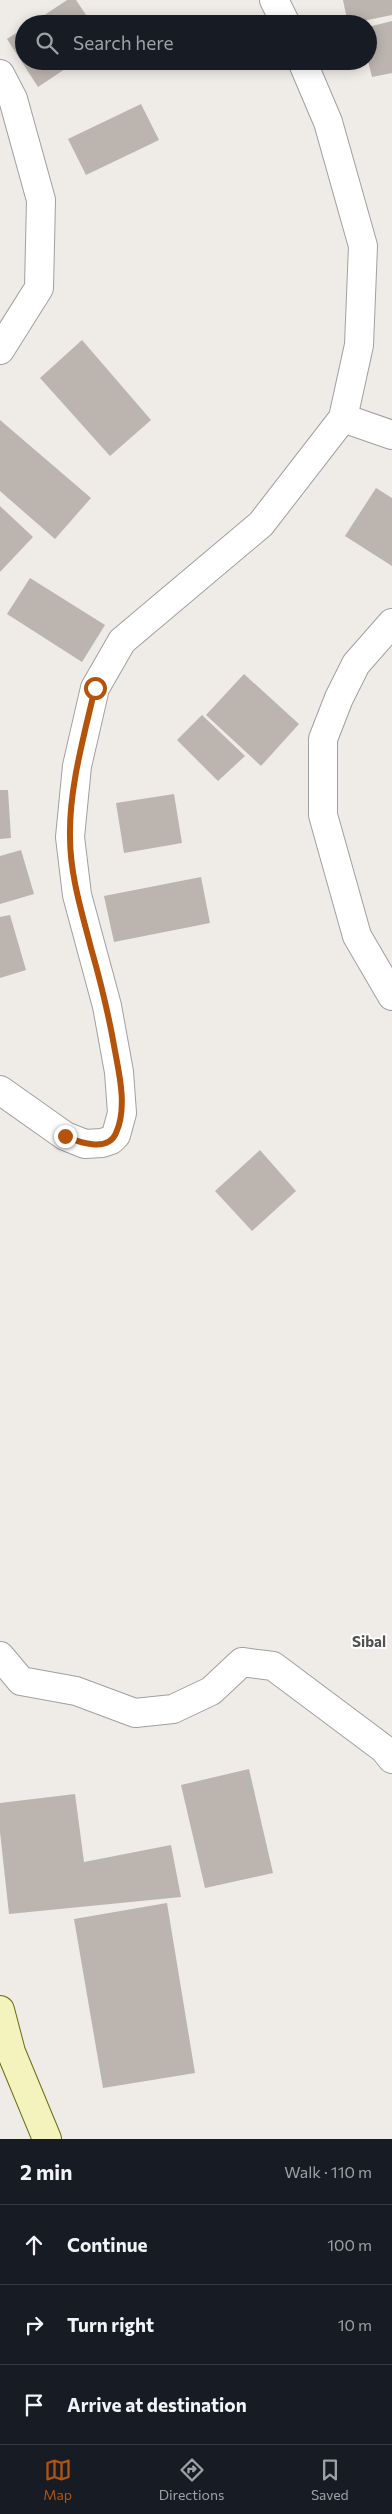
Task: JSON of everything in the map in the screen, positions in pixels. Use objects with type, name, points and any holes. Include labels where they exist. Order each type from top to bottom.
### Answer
[{"type":"main road","points":[[0,2010],[10,2052],[47,2139]]},
{"type":"street","points":[[274,0],[282,15]]},
{"type":"street","points":[[0,1090],[65,1136],[85,1144],[102,1143],[111,1140],[116,1135],[122,1113],[119,1072],[107,1006],[77,895],[70,837],[77,766],[95,688],[122,641],[261,524],[344,418],[359,345],[363,246],[328,122],[306,70]]},
{"type":"street","points":[[0,74],[13,100],[41,200],[39,288],[0,350]]},
{"type":"street","points":[[344,418],[392,435]]},
{"type":"street","points":[[392,624],[356,664],[339,698],[323,739],[323,815],[357,936],[392,996]]},
{"type":"street","points":[[0,1656],[21,1681],[76,1691],[135,1713],[173,1709],[212,1691],[242,1662],[273,1666],[384,1749],[392,1759]]},
{"type":"building","points":[[67,0],[76,0],[86,15],[44,15]]},
{"type":"building","points":[[343,0],[392,0],[392,15],[377,18],[377,15],[346,15]]},
{"type":"building","points":[[392,21],[392,73],[372,77],[370,70],[377,70],[377,25]]},
{"type":"building","points":[[15,34],[15,51],[7,39]]},
{"type":"building","points":[[27,70],[64,70],[38,87]]},
{"type":"building","points":[[141,104],[159,140],[86,175],[68,139]]},
{"type":"building","points":[[82,340],[151,420],[110,456],[40,378]]},
{"type":"building","points":[[0,420],[91,498],[55,539],[0,491]]},
{"type":"building","points":[[376,488],[392,498],[392,566],[345,536]]},
{"type":"building","points":[[0,506],[33,537],[0,572]]},
{"type":"building","points":[[30,578],[105,625],[82,662],[7,614]]},
{"type":"building","points":[[244,674],[299,724],[261,766],[206,715]]},
{"type":"building","points":[[202,715],[245,756],[218,781],[177,740]]},
{"type":"building","points":[[0,790],[8,790],[11,838],[0,839]]},
{"type":"building","points":[[174,794],[182,843],[124,853],[116,803]]},
{"type":"building","points":[[21,850],[34,894],[0,904],[0,856]]},
{"type":"building","points":[[201,877],[210,923],[114,942],[104,896]]},
{"type":"building","points":[[10,915],[26,970],[0,978],[0,917]]},
{"type":"building","points":[[260,1150],[296,1191],[252,1231],[215,1191]]},
{"type":"building","points":[[249,1769],[273,1873],[205,1888],[181,1785]]},
{"type":"building","points":[[75,1794],[84,1862],[171,1845],[181,1897],[9,1914],[0,1832],[0,1803]]},
{"type":"building","points":[[167,1903],[195,2073],[103,2088],[74,1919]]},
{"type":"district","name":"Sibal","points":[[369,1641]]},
{"type":"route","points":[[65,1136],[85,1144],[102,1143],[111,1140],[116,1135],[122,1113],[119,1072],[107,1006],[77,895],[70,837],[77,766],[95,688]]}]
